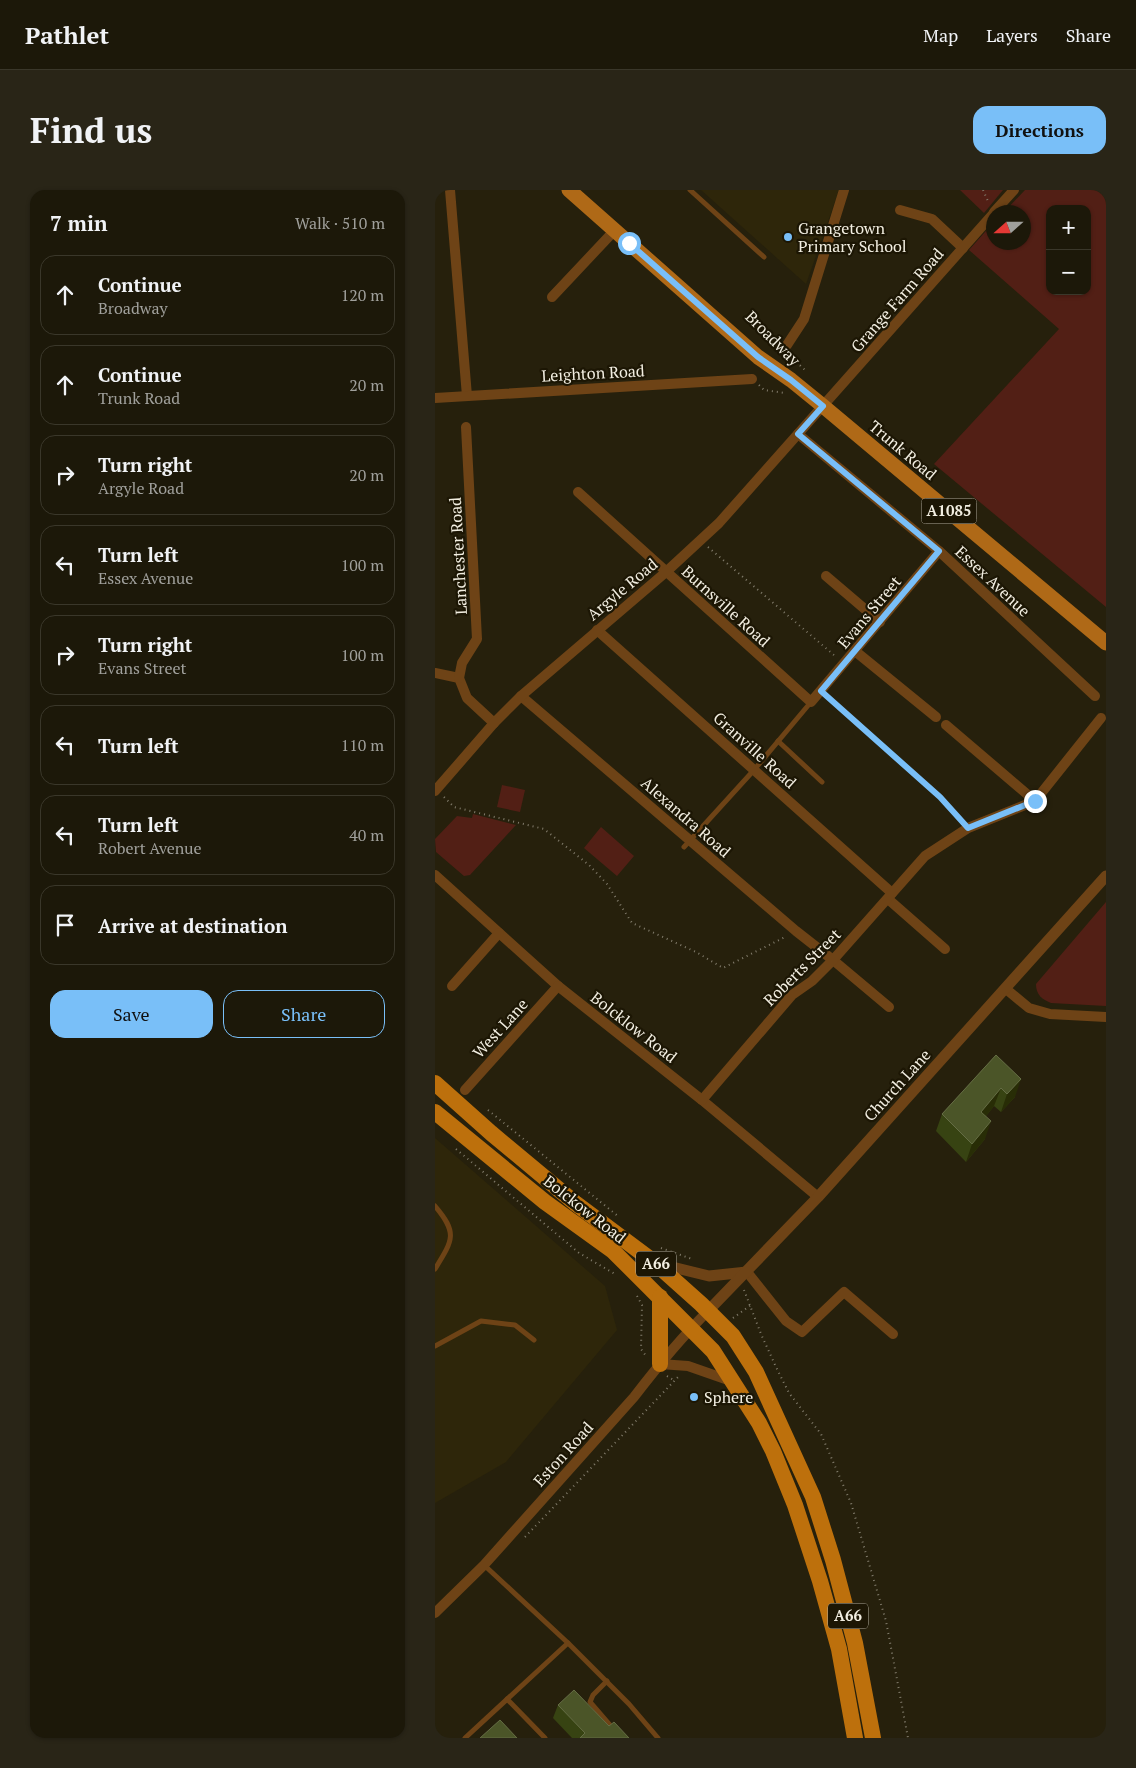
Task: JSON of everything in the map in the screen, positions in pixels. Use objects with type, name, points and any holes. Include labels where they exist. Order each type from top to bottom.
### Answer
[{"type":"highway","name":"Bolckow Road","points":[[435,1083],[491,1134],[575,1203],[654,1262],[733,1336],[756,1372],[813,1497],[833,1560],[855,1643],[873,1738]]},
{"type":"highway","name":"Bolckow Road","points":[[435,1112],[545,1202],[613,1251],[660,1297]]},
{"type":"highway","name":"A66","points":[[660,1297],[713,1351],[759,1423],[773,1451],[795,1505],[820,1581],[839,1649],[855,1738]]},
{"type":"highway","points":[[660,1297],[660,1364]]},
{"type":"main road","name":"Broadway","points":[[569,190],[758,357],[791,380]]},
{"type":"main road","name":"Broadway","points":[[583,190],[763,349],[791,380]]},
{"type":"main road","name":"Trunk Road","points":[[791,380],[1106,643]]},
{"type":"street","points":[[450,190],[467,396]]},
{"type":"street","points":[[787,344],[805,320],[844,190]]},
{"type":"street","name":"Grange Farm Road","points":[[1001,205],[1014,190]]},
{"type":"street","points":[[900,210],[932,219],[963,248]]},
{"type":"street","name":"Grange Farm Road","points":[[823,406],[986,222]]},
{"type":"street","points":[[552,297],[615,230]]},
{"type":"street","name":"Leighton Road","points":[[435,398],[752,379]]},
{"type":"street","name":"Argyle Road","points":[[436,790],[494,723],[521,696],[666,572],[719,523],[823,406]]},
{"type":"street","name":"Lanchester Road","points":[[459,678],[462,663],[477,638],[466,426]]},
{"type":"street","name":"Essex Avenue","points":[[798,434],[939,551],[1095,696]]},
{"type":"street","name":"Burnsville Road","points":[[578,492],[811,702]]},
{"type":"street","name":"Evans Street","points":[[811,702],[939,551]]},
{"type":"street","points":[[826,576],[880,622]]},
{"type":"street","name":"Granville Road","points":[[597,630],[754,770],[945,949]]},
{"type":"street","points":[[855,652],[937,717]]},
{"type":"street","points":[[435,673],[459,678],[467,698],[494,723]]},
{"type":"street","name":"Alexandra Road","points":[[521,696],[687,844],[889,1007]]},
{"type":"street","points":[[946,725],[1035,801],[1101,718]]},
{"type":"street","name":"Roberts Street","points":[[702,1100],[792,995],[813,981],[925,856],[968,828],[1035,801]]},
{"type":"street","name":"Bolcklow Road","points":[[435,875],[558,986],[702,1100],[818,1197]]},
{"type":"street","name":"Church Lane","points":[[708,1311],[818,1197],[1106,876]]},
{"type":"street","points":[[452,986],[499,933]]},
{"type":"street","name":"West Lane","points":[[465,1090],[558,986]]},
{"type":"street","points":[[1006,988],[1029,1008],[1049,1014],[1106,1017]]},
{"type":"street","points":[[654,1262],[709,1276],[747,1272],[786,1321],[803,1332],[844,1292],[893,1334]]},
{"type":"street","name":"Eston Road","points":[[435,1613],[484,1564],[634,1397],[660,1364],[708,1311]]},
{"type":"street","points":[[660,1364],[688,1366],[732,1381]]},
{"type":"lane","points":[[689,190],[764,257]]},
{"type":"lane","points":[[687,844],[754,770],[811,702]]},
{"type":"lane","points":[[778,741],[822,782]]},
{"type":"lane","points":[[435,1206],[447,1221],[451,1234],[447,1250],[435,1269]]},
{"type":"lane","points":[[435,1346],[481,1321],[515,1325],[534,1340]]},
{"type":"lane","points":[[484,1564],[607,1681],[658,1738]]},
{"type":"lane","points":[[465,1738],[567,1643]]},
{"type":"lane","points":[[607,1681],[593,1695],[590,1702],[621,1738]]},
{"type":"lane","points":[[507,1699],[545,1738]]},
{"type":"path","points":[[701,540],[844,664]]},
{"type":"path","points":[[821,691],[940,797],[968,828]]},
{"type":"path","points":[[436,790],[454,807],[544,829],[583,860],[607,884],[632,923],[696,952],[723,968],[796,931]]},
{"type":"path","points":[[450,1144],[579,1253],[619,1276]]},
{"type":"path","points":[[723,1326],[751,1305]]},
{"type":"path","points":[[520,1543],[688,1366]]},
{"type":"shaded area","name":"Grangetown Primary School","points":[[701,190],[839,190],[806,284]]},
{"type":"shaded area","points":[[960,190],[1003,190],[991,205],[986,205],[984,213]]},
{"type":"shaded area","points":[[1025,190],[1106,190],[1106,607],[934,464],[1059,329],[969,250],[986,231],[986,250],[1031,250],[1031,205],[1011,205]]},
{"type":"shaded area","points":[[502,785],[525,790],[520,812],[497,807]]},
{"type":"shaded area","points":[[473,814],[516,825],[470,875],[464,876],[436,852],[435,839],[457,816],[472,818]]},
{"type":"shaded area","points":[[601,827],[634,856],[617,876],[584,848]]},
{"type":"shaded area","points":[[1106,902],[1106,1006],[1051,1003],[1045,1000],[1038,994],[1036,984]]},
{"type":"shaded area","points":[[435,1138],[605,1286],[617,1330],[506,1462],[435,1503]]},
{"type":"building","points":[[996,1055],[1021,1079],[1007,1094],[1001,1088],[981,1112],[991,1121],[972,1144],[942,1114]]},
{"type":"building","points":[[574,1690],[609,1726],[614,1722],[629,1738],[580,1738],[585,1733],[558,1705]]},
{"type":"building","points":[[500,1720],[517,1738],[480,1738]]},
{"type":"place","name":"Grangetown Primary School","points":[[788,237]]},
{"type":"place","name":"Sphere","points":[[694,1397]]},
{"type":"route","points":[[629,243],[758,357],[823,406],[798,434],[939,551],[821,691],[940,797],[968,828],[1035,801]]}]
